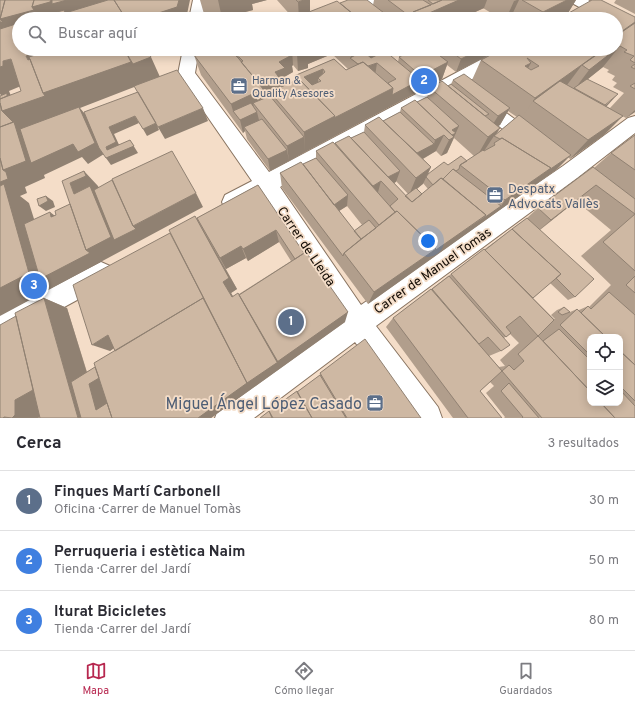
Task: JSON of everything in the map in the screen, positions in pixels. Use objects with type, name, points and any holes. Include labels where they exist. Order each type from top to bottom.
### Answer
[{"type":"street","points":[[197,12],[200,0]]},
{"type":"street","points":[[347,12],[377,0]]},
{"type":"street","points":[[577,0],[599,12]]},
{"type":"street","points":[[582,12],[604,0]]},
{"type":"street","points":[[360,7],[366,12]]},
{"type":"street","points":[[179,77],[188,56]]},
{"type":"street","points":[[217,211],[266,184],[448,76],[496,56]]},
{"type":"street","points":[[179,77],[204,67]]},
{"type":"street","points":[[448,76],[565,168]]},
{"type":"street","name":"Carrer de Lleida","points":[[179,77],[266,184],[358,323],[427,418]]},
{"type":"street","name":"Carrer de Manuel Tomàs","points":[[230,418],[565,168],[635,123]]},
{"type":"street","points":[[0,329],[119,264]]},
{"type":"building","points":[[0,0],[5,0],[0,19]]},
{"type":"building","points":[[5,0],[34,0],[32,7],[34,10],[26,12],[12,12],[12,16],[0,19]]},
{"type":"building","points":[[34,0],[51,0],[50,2],[32,7]]},
{"type":"building","points":[[52,0],[67,0],[52,4]]},
{"type":"building","points":[[108,0],[114,0],[122,12],[68,12]]},
{"type":"building","points":[[114,0],[179,0],[177,7],[162,12],[122,12]]},
{"type":"building","points":[[348,0],[367,0],[383,12],[351,12],[340,3]]},
{"type":"building","points":[[388,0],[423,0],[431,5],[413,12],[404,12]]},
{"type":"building","points":[[428,0],[442,0],[433,4]]},
{"type":"building","points":[[442,0],[459,0],[431,12],[413,12]]},
{"type":"building","points":[[522,0],[567,0],[543,12]]},
{"type":"building","points":[[592,0],[601,0],[635,17],[635,22],[623,30],[623,12],[571,12]]},
{"type":"building","points":[[337,1],[350,12],[309,12]]},
{"type":"building","points":[[635,23],[635,63],[630,60],[634,56],[624,52],[627,50],[623,48],[623,31]]},
{"type":"building","points":[[12,25],[12,56],[26,56],[28,60],[30,59],[45,96],[2,111],[0,99],[21,91],[11,59],[3,61],[3,66],[0,67],[0,29]]},
{"type":"building","points":[[128,56],[131,62],[43,93],[29,57]]},
{"type":"building","points":[[128,56],[151,57],[133,64]]},
{"type":"building","points":[[195,56],[237,56],[263,89],[231,104]]},
{"type":"building","points":[[236,56],[290,56],[279,62],[285,68],[275,72],[278,76],[258,82],[241,62],[243,61]]},
{"type":"building","points":[[354,56],[369,56],[371,58],[375,56],[391,56],[420,80],[392,95],[393,88],[388,83],[396,79],[377,63],[368,66],[363,62],[358,64],[350,58]]},
{"type":"building","points":[[440,56],[448,62],[421,76],[399,57]]},
{"type":"building","points":[[457,56],[467,56],[461,59]]},
{"type":"building","points":[[489,56],[594,56],[535,98],[481,60]],"holes":[[[527,58],[539,66],[531,70],[525,66],[531,63]]]},
{"type":"building","points":[[595,56],[607,56],[589,70],[582,65]]},
{"type":"building","points":[[334,59],[346,70],[363,62],[393,88],[334,118],[335,116],[299,79],[298,80],[294,76]],"holes":[[[323,69],[325,72],[318,78],[321,81],[312,85],[304,77]]]},
{"type":"building","points":[[177,70],[203,108],[158,127],[134,86]]},
{"type":"building","points":[[464,74],[510,108],[498,116],[453,80]]},
{"type":"building","points":[[299,79],[335,116],[304,132],[270,92]]},
{"type":"building","points":[[587,79],[618,94],[605,105],[574,88]]},
{"type":"building","points":[[442,81],[500,128],[488,137],[430,88]]},
{"type":"building","points":[[560,81],[623,116],[588,140],[533,101]]},
{"type":"building","points":[[635,83],[635,89],[630,86]]},
{"type":"building","points":[[451,84],[489,114],[485,116],[448,86]]},
{"type":"building","points":[[138,92],[156,123],[143,129],[135,116],[109,127],[116,142],[106,147],[107,150],[130,140],[134,146],[106,158],[99,148],[84,112]]},
{"type":"building","points":[[7,93],[7,96],[0,99],[0,96]]},
{"type":"building","points":[[270,96],[304,137],[287,146],[253,103]]},
{"type":"building","points":[[427,97],[459,126],[452,130],[456,133],[452,135],[417,102]]},
{"type":"building","points":[[415,100],[454,137],[449,140],[444,135],[435,140],[401,108]]},
{"type":"building","points":[[0,103],[2,111],[13,122],[0,127]]},
{"type":"building","points":[[251,103],[257,112],[240,120],[233,111]]},
{"type":"building","points":[[79,107],[95,143],[78,152],[73,144],[31,163],[20,129]]},
{"type":"building","points":[[400,112],[434,144],[417,153],[383,121]]},
{"type":"building","points":[[519,115],[571,155],[549,170],[551,168],[502,138],[500,139],[494,136]]},
{"type":"building","points":[[379,117],[431,167],[416,178],[365,125]]},
{"type":"building","points":[[262,119],[287,150],[268,159],[244,127]]},
{"type":"building","points":[[14,122],[26,161],[3,170],[0,158],[0,127]]},
{"type":"building","points":[[364,132],[400,171],[388,177],[351,138]]},
{"type":"building","points":[[635,135],[635,170],[611,153]]},
{"type":"building","points":[[349,136],[412,202],[441,178],[486,215],[433,252],[436,249],[390,206],[398,199],[381,181],[373,186],[335,143]]},
{"type":"building","points":[[502,138],[551,168],[505,200],[460,165],[483,150],[484,151],[495,145],[494,143]]},
{"type":"building","points":[[333,142],[395,212],[379,225],[316,151]]},
{"type":"building","points":[[172,151],[196,193],[133,226],[112,179]]},
{"type":"building","points":[[461,156],[467,161],[460,165],[459,169],[456,171],[453,169],[443,179],[441,178],[433,185],[426,177],[444,162],[448,165]]},
{"type":"building","points":[[0,158],[3,170],[6,172],[8,179],[0,182]]},
{"type":"building","points":[[316,158],[348,195],[334,205],[303,164]]},
{"type":"building","points":[[301,162],[361,239],[344,253],[343,256],[280,173]]},
{"type":"building","points":[[593,167],[635,199],[635,214],[596,185],[551,220],[538,208]]},
{"type":"building","points":[[453,169],[501,206],[484,218],[486,215],[443,179]]},
{"type":"building","points":[[84,171],[86,176],[70,183],[74,194],[90,186],[111,237],[86,250],[62,181]]},
{"type":"building","points":[[112,180],[133,226],[136,229],[114,240],[94,190]]},
{"type":"building","points":[[4,184],[29,273],[0,288],[0,186]]},
{"type":"building","points":[[258,185],[304,253],[295,259],[276,230],[243,249],[241,246],[220,258],[197,218]]},
{"type":"building","points":[[416,188],[422,194],[412,202],[405,196]]},
{"type":"building","points":[[46,196],[48,201],[39,206],[37,199]]},
{"type":"building","points":[[70,204],[86,250],[90,253],[40,279],[24,224],[50,212],[51,217],[56,215],[55,211]]},
{"type":"building","points":[[397,211],[436,249],[374,292],[344,253]]},
{"type":"building","points":[[635,214],[635,271],[603,242]]},
{"type":"building","points":[[195,216],[229,278],[223,282],[232,297],[238,293],[278,362],[247,383],[169,230]]},
{"type":"building","points":[[527,218],[594,279],[575,297],[556,278],[561,274],[512,229]]},
{"type":"building","points":[[369,220],[376,228],[361,239],[354,231]]},
{"type":"building","points":[[512,229],[561,274],[533,298],[485,250]]},
{"type":"building","points":[[170,233],[204,299],[203,298],[115,351],[108,335],[92,345],[73,285]]},
{"type":"building","points":[[484,249],[554,320],[538,336],[520,316],[506,327],[511,333],[506,337],[451,274]]},
{"type":"building","points":[[306,252],[348,312],[277,362],[239,295]]},
{"type":"building","points":[[449,276],[510,345],[501,351],[488,337],[479,344],[432,289]]},
{"type":"building","points":[[635,276],[635,293],[626,285]]},
{"type":"building","points":[[431,289],[502,371],[480,391],[502,418],[468,418],[393,318]]},
{"type":"building","points":[[609,292],[635,315],[635,365],[623,354],[623,334],[603,334],[581,313],[588,306],[591,309]]},
{"type":"building","points":[[44,298],[78,418],[40,418],[15,313]]},
{"type":"building","points":[[203,298],[247,383],[198,418],[112,418],[94,363]]},
{"type":"building","points":[[564,307],[570,312],[562,315],[558,312]]},
{"type":"building","points":[[577,309],[603,334],[587,334],[587,352],[560,325]]},
{"type":"building","points":[[16,316],[33,390],[15,400],[15,415],[12,418],[0,418],[0,325]]},
{"type":"building","points":[[559,329],[587,357],[587,388],[543,341]]},
{"type":"building","points":[[538,336],[587,388],[587,406],[604,406],[615,418],[542,418],[502,371],[509,365],[514,370],[524,361],[518,354]]},
{"type":"building","points":[[365,339],[421,418],[347,418],[320,373]]},
{"type":"building","points":[[623,354],[635,365],[635,401],[623,389]]},
{"type":"building","points":[[95,367],[99,378],[89,384],[96,410],[107,403],[112,418],[81,418],[71,382]]},
{"type":"building","points":[[320,375],[346,418],[312,418],[297,392]]},
{"type":"building","points":[[509,383],[539,418],[522,418],[523,417],[501,391]]},
{"type":"building","points":[[297,391],[312,418],[273,418],[269,411]]},
{"type":"building","points":[[623,393],[635,406],[635,418],[615,418],[604,406],[623,406]]},
{"type":"building","points":[[269,411],[272,418],[260,418]]},
{"type":"place","name":"Perruqueria i estètica Naim","points":[[424,81]]},
{"type":"place","name":"Harman & Quality Asesores","points":[[239,86]]},
{"type":"place","name":"Despatx Advocats Vallès","points":[[495,195]]},
{"type":"place","name":"Iturat Bicicletes","points":[[34,286]]},
{"type":"place","name":"Finques Martí Carbonell","points":[[291,322]]},
{"type":"place","name":"Miguel Ángel López Casado","points":[[375,403]]}]
